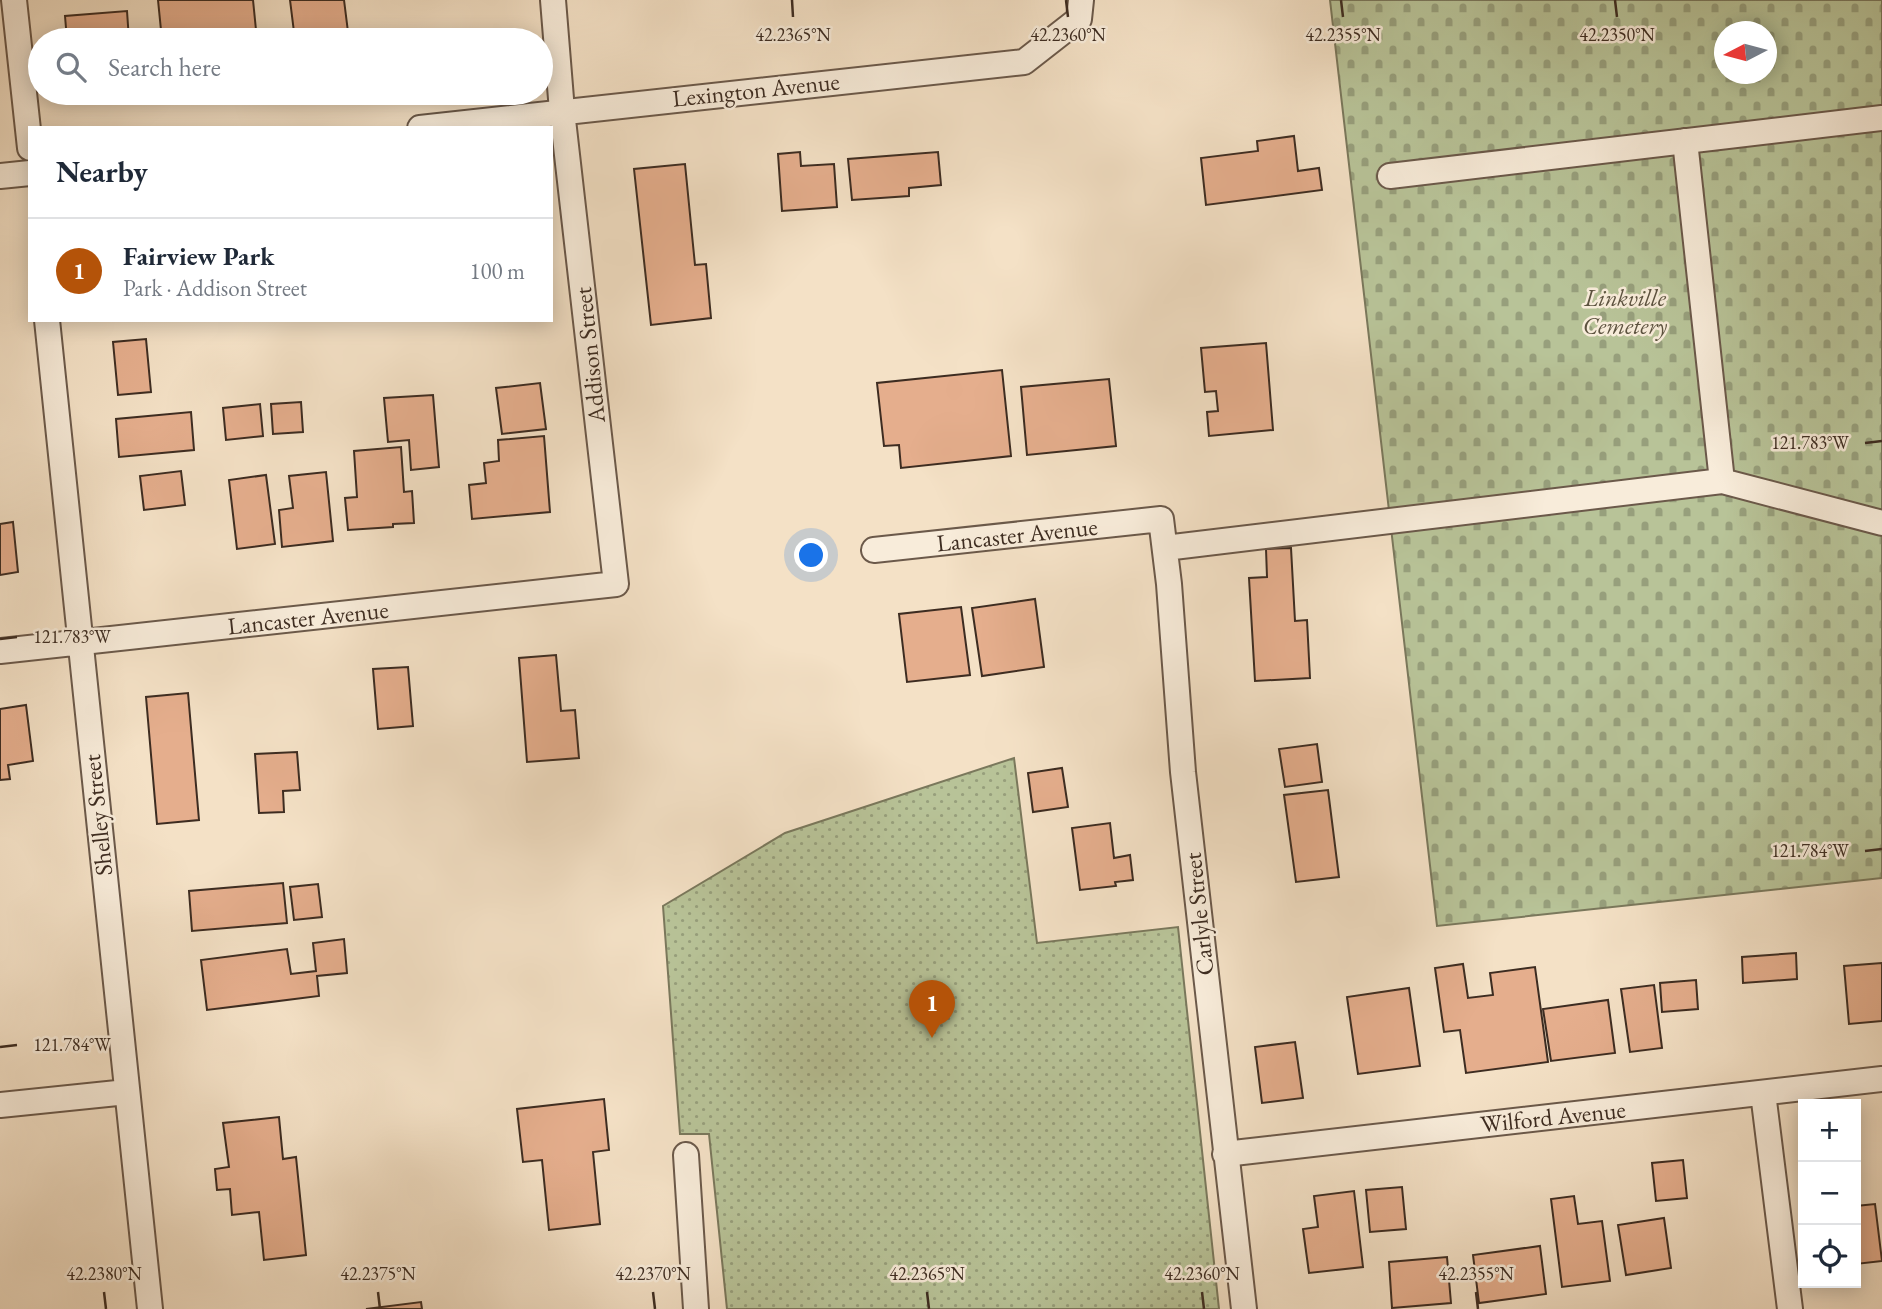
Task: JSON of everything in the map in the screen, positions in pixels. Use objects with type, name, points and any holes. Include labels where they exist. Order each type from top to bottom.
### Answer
[{"type":"street","points":[[14,0],[28,130]]},
{"type":"street","name":"Addison Street","points":[[553,0],[562,111],[616,584]]},
{"type":"street","name":"Lexington Avenue","points":[[437,126],[1024,62],[1080,10]]},
{"type":"street","points":[[1390,176],[1882,118]]},
{"type":"street","points":[[1685,141],[1722,481]]},
{"type":"street","points":[[0,176],[28,173]]},
{"type":"street","name":"Shelley Street","points":[[47,322],[150,1309]]},
{"type":"street","points":[[1165,548],[1722,481],[1882,523]]},
{"type":"street","name":"Lancaster Avenue","points":[[874,550],[1161,519]]},
{"type":"street","name":"Carlyle Street","points":[[1161,519],[1183,772],[1244,1309]]},
{"type":"street","name":"Lancaster Avenue","points":[[0,651],[616,584]]},
{"type":"street","name":"Wilford Avenue","points":[[1225,1154],[1882,1079]]},
{"type":"street","points":[[0,1105],[127,1092]]},
{"type":"street","points":[[1763,1093],[1790,1309]]},
{"type":"street","points":[[686,1155],[696,1309]]},
{"type":"green space","name":"Linkville Cemetery","points":[[1330,0],[1882,0],[1882,878],[1437,926]]},
{"type":"green space","points":[[1014,758],[1037,943],[1178,927],[1219,1309],[727,1309],[709,1134],[680,1134],[663,906],[785,833]]},
{"type":"building","points":[[158,0],[253,0],[256,28],[161,28]]},
{"type":"building","points":[[290,0],[344,0],[348,28],[294,28]]},
{"type":"building","points":[[127,11],[128,28],[66,28],[65,16]]},
{"type":"building","points":[[1294,136],[1298,171],[1319,168],[1322,190],[1206,205],[1201,158],[1258,151],[1257,141]]},
{"type":"building","points":[[800,152],[801,166],[834,164],[837,207],[782,211],[778,154]]},
{"type":"building","points":[[938,152],[941,185],[909,188],[909,196],[852,200],[848,159]]},
{"type":"building","points":[[685,164],[695,265],[706,264],[711,318],[651,325],[634,169]]},
{"type":"building","points":[[146,339],[151,392],[118,395],[113,342]]},
{"type":"building","points":[[1266,343],[1273,430],[1209,436],[1207,412],[1218,411],[1216,391],[1205,392],[1201,348]]},
{"type":"building","points":[[1002,370],[1011,456],[901,468],[899,445],[884,446],[877,383]]},
{"type":"building","points":[[1109,379],[1116,446],[1027,455],[1021,387]]},
{"type":"building","points":[[540,383],[546,429],[502,434],[496,388]]},
{"type":"building","points":[[433,395],[439,467],[411,470],[409,440],[388,442],[384,398]]},
{"type":"building","points":[[301,402],[303,432],[273,434],[271,404]]},
{"type":"building","points":[[260,404],[263,436],[226,440],[223,408]]},
{"type":"building","points":[[191,412],[194,450],[119,457],[116,419]]},
{"type":"building","points":[[544,436],[550,512],[472,519],[469,485],[486,483],[484,463],[499,461],[498,440]]},
{"type":"building","points":[[401,447],[404,492],[412,491],[414,523],[348,530],[345,498],[357,497],[354,451]]},
{"type":"building","points":[[181,471],[185,505],[144,510],[140,476]]},
{"type":"building","points":[[326,472],[333,541],[282,547],[279,510],[293,508],[289,476]]},
{"type":"building","points":[[266,475],[275,544],[237,549],[229,480]]},
{"type":"building","points":[[13,522],[18,572],[0,575],[0,524]]},
{"type":"building","points":[[1291,548],[1295,621],[1307,620],[1310,678],[1255,681],[1249,578],[1267,577],[1266,549]]},
{"type":"building","points":[[1035,599],[1044,667],[982,676],[972,608]]},
{"type":"building","points":[[961,607],[970,675],[907,682],[899,614]]},
{"type":"building","points":[[556,655],[561,711],[575,710],[579,758],[527,762],[519,658]]},
{"type":"building","points":[[408,667],[413,726],[378,729],[373,669]]},
{"type":"building","points":[[188,693],[199,820],[157,824],[146,697]]},
{"type":"building","points":[[26,705],[33,761],[8,765],[10,779],[0,780],[0,709]]},
{"type":"building","points":[[1317,744],[1322,782],[1285,787],[1279,749]]},
{"type":"building","points":[[297,752],[300,790],[283,791],[284,812],[259,813],[255,754]]},
{"type":"building","points":[[1062,768],[1068,807],[1033,812],[1028,773]]},
{"type":"building","points":[[1328,790],[1339,877],[1296,882],[1284,795]]},
{"type":"building","points":[[1110,823],[1114,858],[1130,855],[1133,880],[1115,882],[1116,886],[1080,890],[1072,828]]},
{"type":"building","points":[[283,883],[287,923],[192,931],[189,891]]},
{"type":"building","points":[[318,884],[322,917],[294,920],[290,887]]},
{"type":"building","points":[[344,939],[347,973],[317,976],[319,996],[207,1010],[201,960],[287,949],[291,974],[316,971],[313,943]]},
{"type":"building","points":[[1796,953],[1797,979],[1743,983],[1742,957]]},
{"type":"building","points":[[1882,963],[1882,1021],[1849,1024],[1844,966]]},
{"type":"building","points":[[1463,964],[1468,998],[1493,995],[1490,973],[1535,967],[1548,1062],[1466,1073],[1460,1030],[1444,1032],[1435,968]]},
{"type":"building","points":[[1696,980],[1698,1009],[1662,1012],[1660,983]]},
{"type":"building","points":[[1654,985],[1662,1048],[1630,1052],[1621,989]]},
{"type":"building","points":[[1409,988],[1420,1066],[1358,1074],[1347,997]]},
{"type":"building","points":[[1608,1000],[1615,1053],[1551,1061],[1543,1009]]},
{"type":"building","points":[[1295,1042],[1303,1098],[1262,1103],[1255,1047]]},
{"type":"building","points":[[604,1099],[609,1150],[593,1152],[600,1224],[549,1230],[542,1160],[523,1162],[517,1109]]},
{"type":"building","points":[[279,1117],[283,1159],[296,1157],[306,1255],[264,1260],[259,1212],[232,1215],[230,1189],[217,1190],[215,1169],[229,1167],[223,1123]]},
{"type":"building","points":[[1683,1160],[1687,1198],[1656,1201],[1652,1163]]},
{"type":"building","points":[[1402,1187],[1406,1229],[1370,1232],[1366,1190]]},
{"type":"building","points":[[1354,1191],[1363,1267],[1309,1273],[1303,1229],[1318,1227],[1314,1196]]},
{"type":"building","points":[[1574,1196],[1578,1224],[1602,1221],[1610,1281],[1562,1287],[1551,1199]]},
{"type":"building","points":[[1875,1204],[1882,1261],[1861,1263],[1861,1205]]},
{"type":"building","points":[[1664,1218],[1671,1268],[1626,1275],[1618,1225]]},
{"type":"building","points":[[1540,1246],[1546,1294],[1479,1303],[1473,1255]]},
{"type":"building","points":[[1447,1257],[1451,1303],[1392,1308],[1389,1262]]},
{"type":"building","points":[[421,1302],[422,1309],[366,1309]]},
{"type":"place","name":"Fairview Park","points":[[932,1038]]}]
